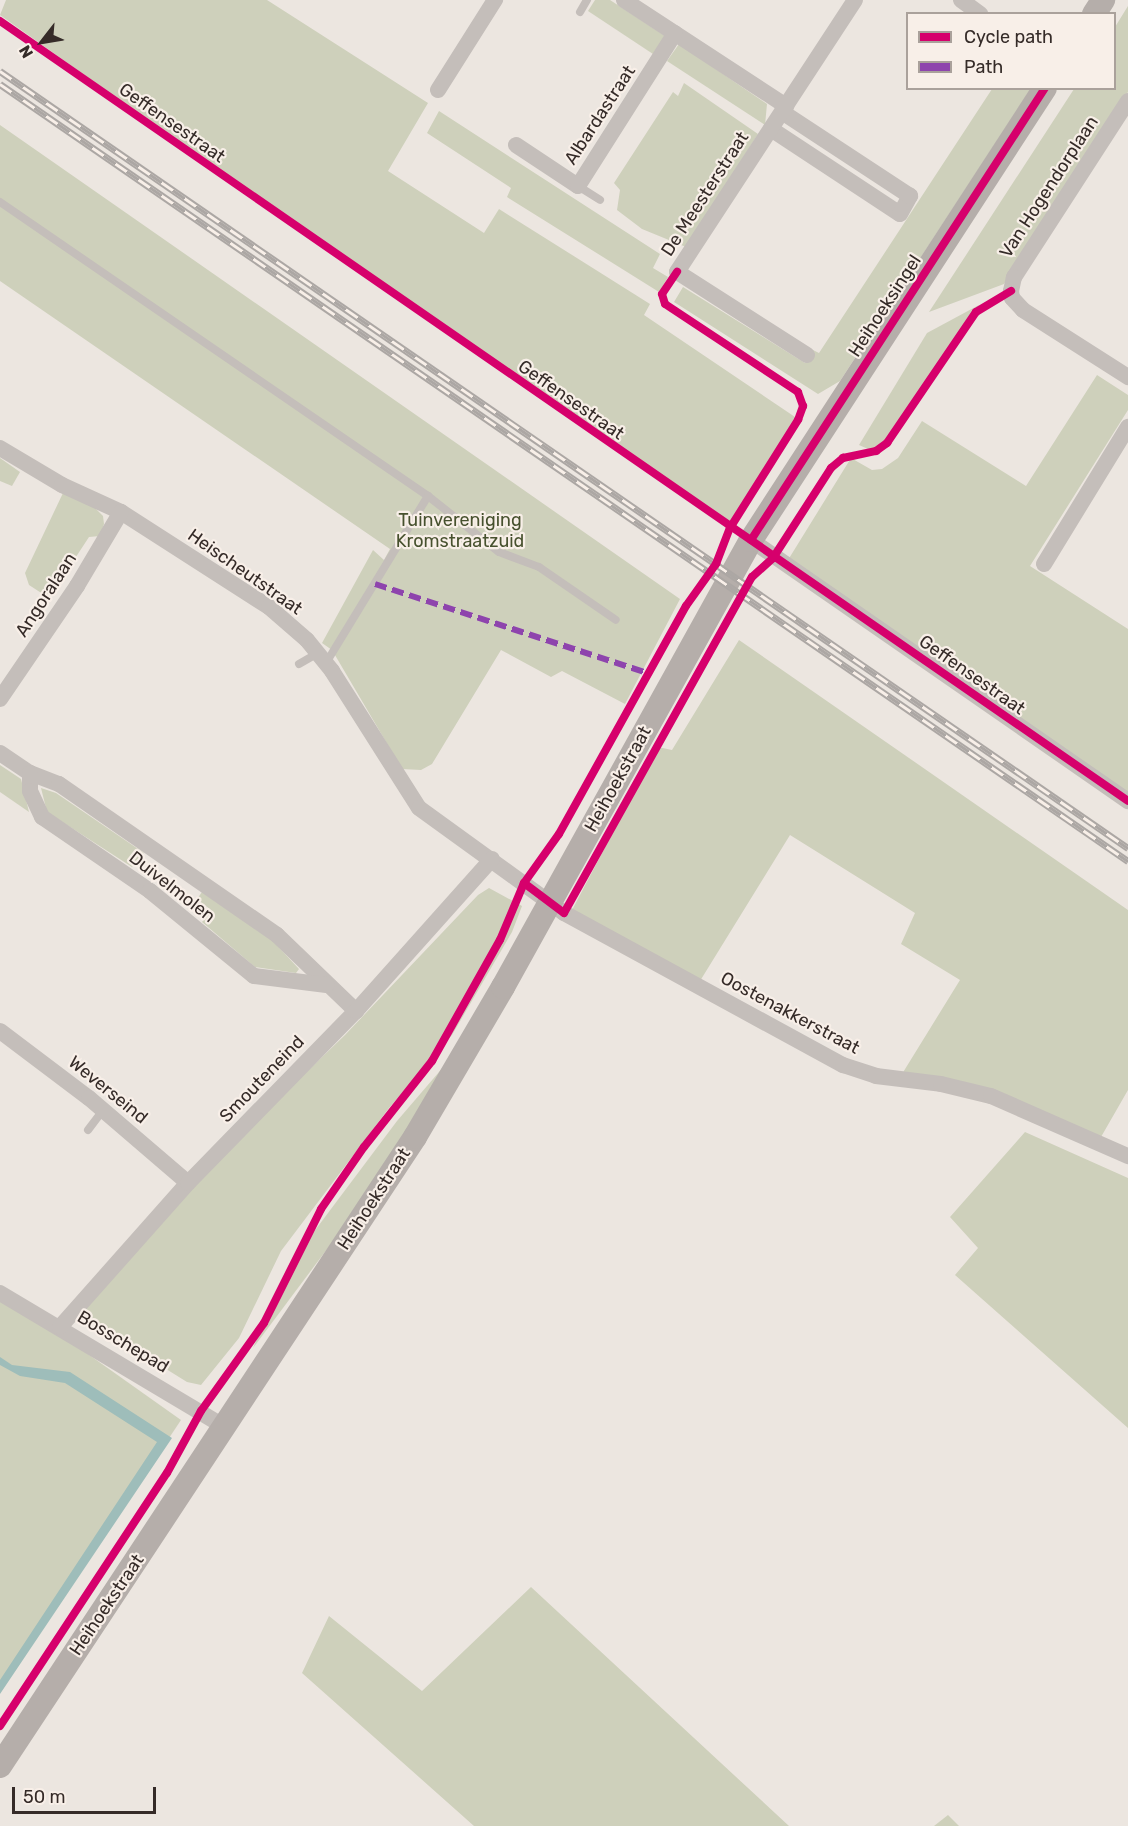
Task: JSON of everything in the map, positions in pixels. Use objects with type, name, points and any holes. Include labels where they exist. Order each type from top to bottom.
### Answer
[{"type":"street","points":[[438,90],[495,0]]},
{"type":"street","name":"De Meesterstraat","points":[[807,355],[677,272],[855,0]]},
{"type":"street","points":[[960,0],[977,12]]},
{"type":"street","points":[[634,3],[784,109]]},
{"type":"street","name":"Albardastraat","points":[[516,146],[578,186],[675,33]]},
{"type":"street","name":"Heihoeksingel","points":[[711,609],[751,540],[1044,90]]},
{"type":"street","name":"Van Hogendorplaan","points":[[1128,101],[1014,277],[1012,298],[1023,310],[1128,377]]},
{"type":"street","name":"De Meesterstraat","points":[[771,129],[900,214],[910,196],[784,109]]},
{"type":"street","points":[[1044,564],[1128,427]]},
{"type":"street","name":"Heischeutstraat","points":[[0,447],[63,485],[121,512],[268,607],[322,658],[419,808],[550,902]]},
{"type":"street","name":"Angoralaan","points":[[0,699],[77,586],[121,512]]},
{"type":"street","name":"Geffensestraat","points":[[751,540],[1128,801]]},
{"type":"street","name":"Heihoekstraat","points":[[0,1766],[415,1137],[550,902],[711,609]]},
{"type":"street","name":"Duivelmolen","points":[[0,753],[30,773],[58,784],[278,935],[326,986],[356,1011]]},
{"type":"street","name":"Duivelmolen","points":[[30,773],[30,791],[42,817],[150,891],[254,976],[326,986]]},
{"type":"street","name":"Smouteneind","points":[[60,1327],[188,1183],[356,1011],[492,859]]},
{"type":"street","name":"Oostenakkerstraat","points":[[550,902],[843,1065],[876,1076],[941,1084],[990,1096],[1128,1155]]},
{"type":"street","name":"Weverseind","points":[[0,1031],[103,1110],[188,1183]]},
{"type":"street","name":"Bosschepad","points":[[0,1293],[225,1426]]},
{"type":"lane","points":[[580,12],[587,0]]},
{"type":"lane","points":[[578,186],[600,200]]},
{"type":"lane","points":[[0,202],[428,496],[499,552],[539,567],[616,620]]},
{"type":"lane","points":[[298,664],[322,658],[428,496]]},
{"type":"lane","points":[[88,1130],[103,1110]]},
{"type":"green space","points":[[6,0],[267,0],[428,103],[388,171],[484,233],[499,209],[650,304],[644,315],[798,419],[730,525],[431,321],[0,15]]},
{"type":"green space","points":[[595,0],[610,0],[665,36],[653,54],[588,11]]},
{"type":"green space","points":[[1128,6],[1128,92],[1004,284],[929,312],[1073,90],[1116,90],[1116,25]]},
{"type":"green space","points":[[679,44],[767,104],[765,125],[667,61]]},
{"type":"green space","points":[[684,83],[758,134],[686,247],[642,229],[617,210],[620,190],[614,183],[673,92],[678,96]]},
{"type":"green space","points":[[991,90],[1030,90],[840,381],[818,394],[674,302],[683,287],[805,363],[813,350],[819,353]]},
{"type":"green space","points":[[439,111],[660,254],[653,268],[668,277],[659,292],[507,197],[511,188],[427,133]]},
{"type":"green space","name":"Tuinvereniging Kromstraatzuid","points":[[0,125],[680,599],[625,704],[562,671],[551,677],[501,650],[432,764],[421,770],[402,769],[332,650],[322,643],[373,550],[384,560],[390,549],[0,281]]},
{"type":"green space","points":[[979,305],[887,448],[877,453],[859,445],[927,333]]},
{"type":"green space","points":[[1097,375],[1128,395],[1128,410],[1030,566],[1128,629],[1128,794],[788,560],[851,458],[872,470],[882,469],[898,458],[922,421],[1026,486]]},
{"type":"green space","points":[[0,458],[20,472],[12,486],[0,481]]},
{"type":"green space","points":[[63,493],[94,507],[103,516],[104,524],[100,536],[89,537],[49,598],[29,585],[25,573]]},
{"type":"green space","points":[[739,640],[1128,910],[1128,1090],[1101,1137],[902,1074],[960,980],[901,944],[915,913],[790,835],[700,981],[571,912],[658,747],[672,750]]},
{"type":"green space","points":[[0,765],[21,779],[29,812],[0,792]]},
{"type":"green space","points":[[41,788],[56,793],[144,853],[132,867],[47,812]]},
{"type":"green space","points":[[489,888],[522,906],[512,932],[452,1035],[389,1108],[281,1251],[239,1338],[201,1385],[187,1382],[84,1318],[79,1307],[266,1111],[345,1035],[478,895]]},
{"type":"green space","points":[[202,892],[273,941],[299,969],[296,973],[255,967],[202,922],[211,910],[197,899]]},
{"type":"green space","points":[[463,1044],[408,1141],[253,1348],[289,1265],[397,1121]]},
{"type":"green space","points":[[1025,1132],[1128,1178],[1128,1428],[955,1275],[978,1248],[950,1217]]},
{"type":"green space","points":[[0,1298],[54,1330],[181,1420],[0,1693]]},
{"type":"green space","points":[[531,1587],[789,1826],[474,1826],[302,1673],[329,1616],[422,1691]]},
{"type":"green space","points":[[948,1815],[959,1826],[934,1826]]},
{"type":"water","points":[[0,1357],[12,1365],[70,1372],[172,1438],[0,1694],[0,1680],[157,1442],[65,1383],[20,1376],[0,1365]]},
{"type":"railway","points":[[0,71],[1128,848]]},
{"type":"railway","points":[[0,84],[1128,861]]},
{"type":"marked path","points":[[375,584],[648,673]]},
{"type":"cycle path","points":[[0,21],[1128,801]]},
{"type":"cycle path","points":[[751,540],[1044,90]]},
{"type":"cycle path","points":[[0,1726],[167,1473],[201,1411],[264,1323],[321,1209],[364,1147],[432,1061],[500,940],[524,883],[559,834],[686,606],[716,564],[730,528],[798,420],[803,406],[798,392],[665,304],[662,294],[677,272]]},
{"type":"cycle path","points":[[524,883],[564,913],[752,577],[773,558],[831,468],[843,458],[876,451],[887,443],[976,312],[1011,291]]}]
